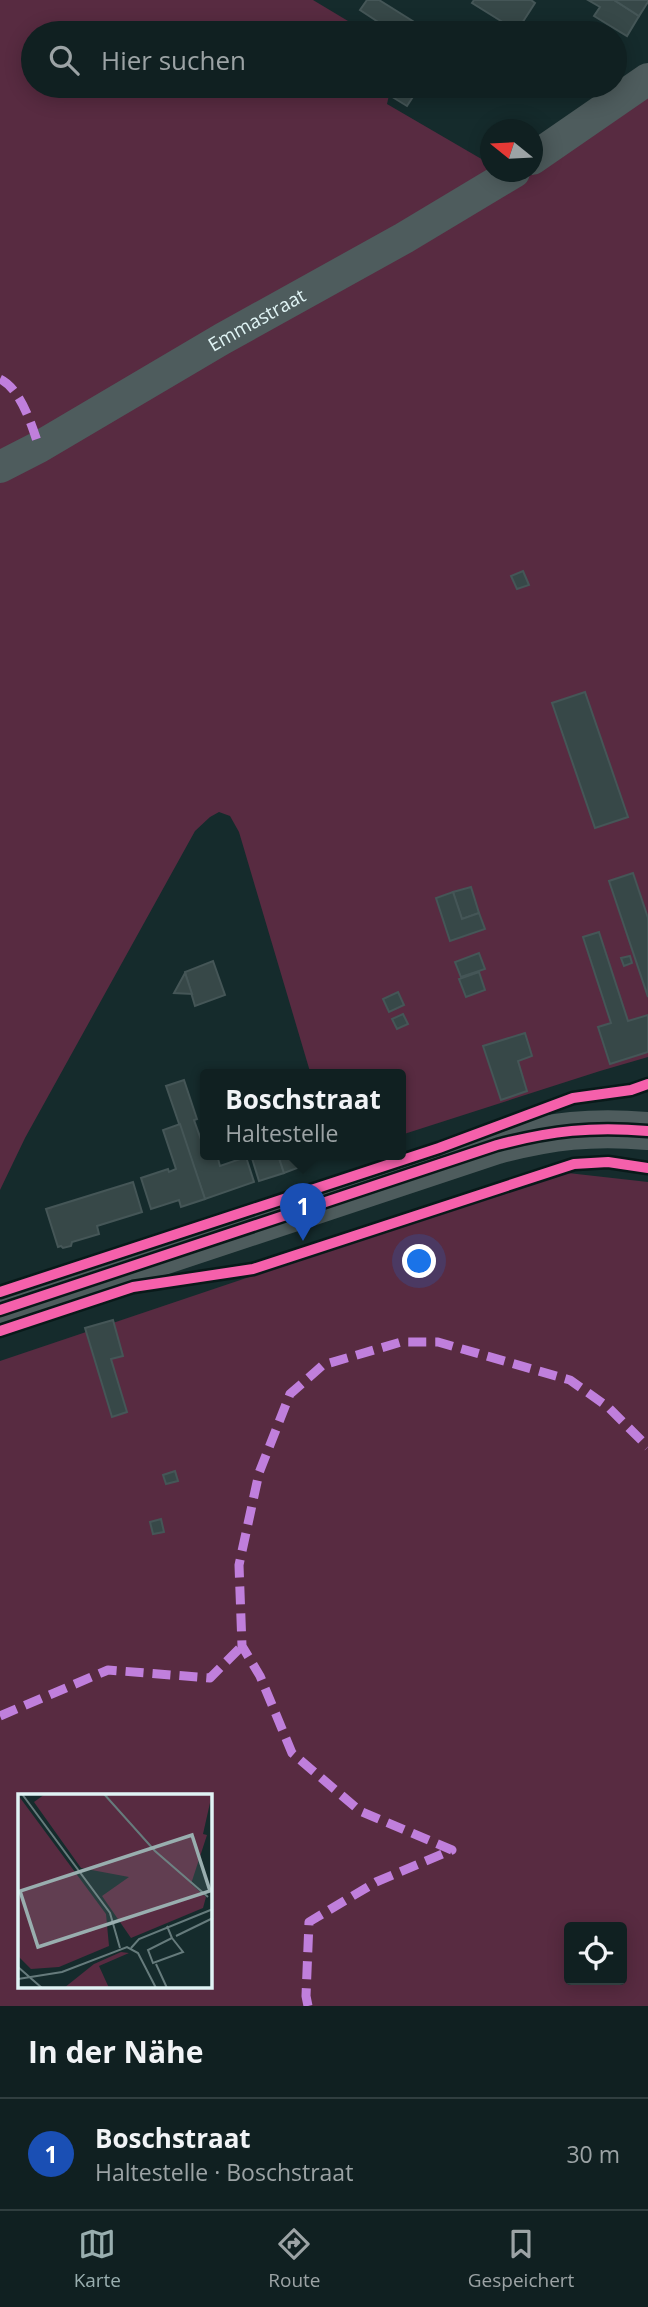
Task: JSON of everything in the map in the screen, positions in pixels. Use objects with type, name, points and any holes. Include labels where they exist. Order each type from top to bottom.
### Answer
[{"type":"street","points":[[627,94],[648,79]]},
{"type":"street","points":[[543,152],[621,98]]},
{"type":"street","name":"Emmastraat","points":[[0,467],[404,238],[497,182]]},
{"type":"street","points":[[0,1310],[497,1145],[572,1129],[648,1131]]},
{"type":"shaded area","points":[[0,0],[313,0],[348,21],[21,21],[21,98],[388,98],[387,104],[480,158],[480,182],[543,182],[543,146],[648,93],[648,1057],[406,1133],[406,1069],[309,1069],[239,832],[230,816],[219,812],[195,831],[25,1138],[0,1190]]},
{"type":"shaded area","points":[[568,1173],[648,1182],[648,2006],[0,2006],[0,1361],[534,1181]]},
{"type":"building","points":[[367,0],[379,0],[413,21],[377,21],[360,10]]},
{"type":"building","points":[[474,0],[531,0],[535,3],[523,21],[501,21],[472,3]]},
{"type":"building","points":[[588,0],[614,0],[639,16],[627,36],[627,21],[602,21],[594,16],[600,7]]},
{"type":"building","points":[[614,0],[648,0],[648,2],[639,16]]},
{"type":"building","points":[[394,98],[412,98],[407,106]]},
{"type":"building","points":[[523,571],[529,585],[517,589],[511,576]]},
{"type":"building","points":[[585,692],[628,817],[595,828],[552,703]]},
{"type":"building","points":[[633,873],[648,918],[648,997],[609,881]]},
{"type":"building","points":[[471,887],[479,913],[462,919],[453,892]]},
{"type":"building","points":[[453,892],[462,919],[479,913],[485,929],[450,941],[436,898]]},
{"type":"building","points":[[599,932],[628,1021],[648,1015],[648,1052],[610,1064],[598,1027],[611,1023],[583,937]]},
{"type":"building","points":[[479,953],[485,969],[461,977],[455,962]]},
{"type":"building","points":[[630,956],[632,963],[624,966],[621,958]]},
{"type":"building","points":[[213,961],[225,995],[195,1006],[185,972]]},
{"type":"building","points":[[479,972],[485,990],[466,997],[459,979]]},
{"type":"building","points":[[185,973],[192,994],[174,993]]},
{"type":"building","points":[[398,992],[404,1005],[389,1012],[383,999]]},
{"type":"building","points":[[403,1014],[408,1024],[397,1029],[392,1019]]},
{"type":"building","points":[[525,1033],[532,1056],[518,1061],[527,1091],[501,1100],[483,1046]]},
{"type":"building","points":[[184,1080],[197,1119],[194,1120],[200,1137],[200,1160],[218,1160],[220,1166],[247,1160],[254,1182],[205,1199],[166,1086]]},
{"type":"building","points":[[180,1124],[205,1199],[181,1207],[179,1200],[151,1209],[141,1178],[176,1169],[163,1130]]},
{"type":"building","points":[[253,1160],[280,1160],[284,1173],[259,1181]]},
{"type":"building","points":[[280,1160],[307,1160],[308,1164],[284,1173]]},
{"type":"building","points":[[133,1182],[142,1212],[97,1226],[99,1234],[72,1242],[71,1246],[58,1247],[46,1209]]},
{"type":"building","points":[[113,1320],[123,1356],[111,1359],[127,1412],[112,1417],[85,1328]]},
{"type":"building","points":[[175,1471],[178,1481],[166,1484],[163,1475]]},
{"type":"building","points":[[161,1519],[164,1532],[153,1534],[150,1522]]},
{"type":"marked path","points":[[0,379],[20,399],[39,447]]},
{"type":"marked path","points":[[308,2006],[306,1996],[309,1922],[376,1882],[452,1850],[360,1811],[292,1753],[260,1676],[242,1646],[239,1565],[259,1473],[290,1394],[323,1365],[401,1342],[438,1342],[570,1380],[608,1407],[648,1447]]},
{"type":"marked path","points":[[0,1716],[108,1670],[210,1678],[242,1646]]},
{"type":"cycle path","points":[[406,1159],[573,1098],[631,1090],[648,1084]]},
{"type":"cycle path","points":[[0,1310],[497,1145],[572,1131],[648,1131]]},
{"type":"cycle path","points":[[0,1292],[402,1160]]},
{"type":"cycle path","points":[[0,1331],[133,1287],[253,1269],[574,1164],[608,1162],[648,1168]]},
{"type":"place","name":"Boschstraat","points":[[303,1241]]}]
